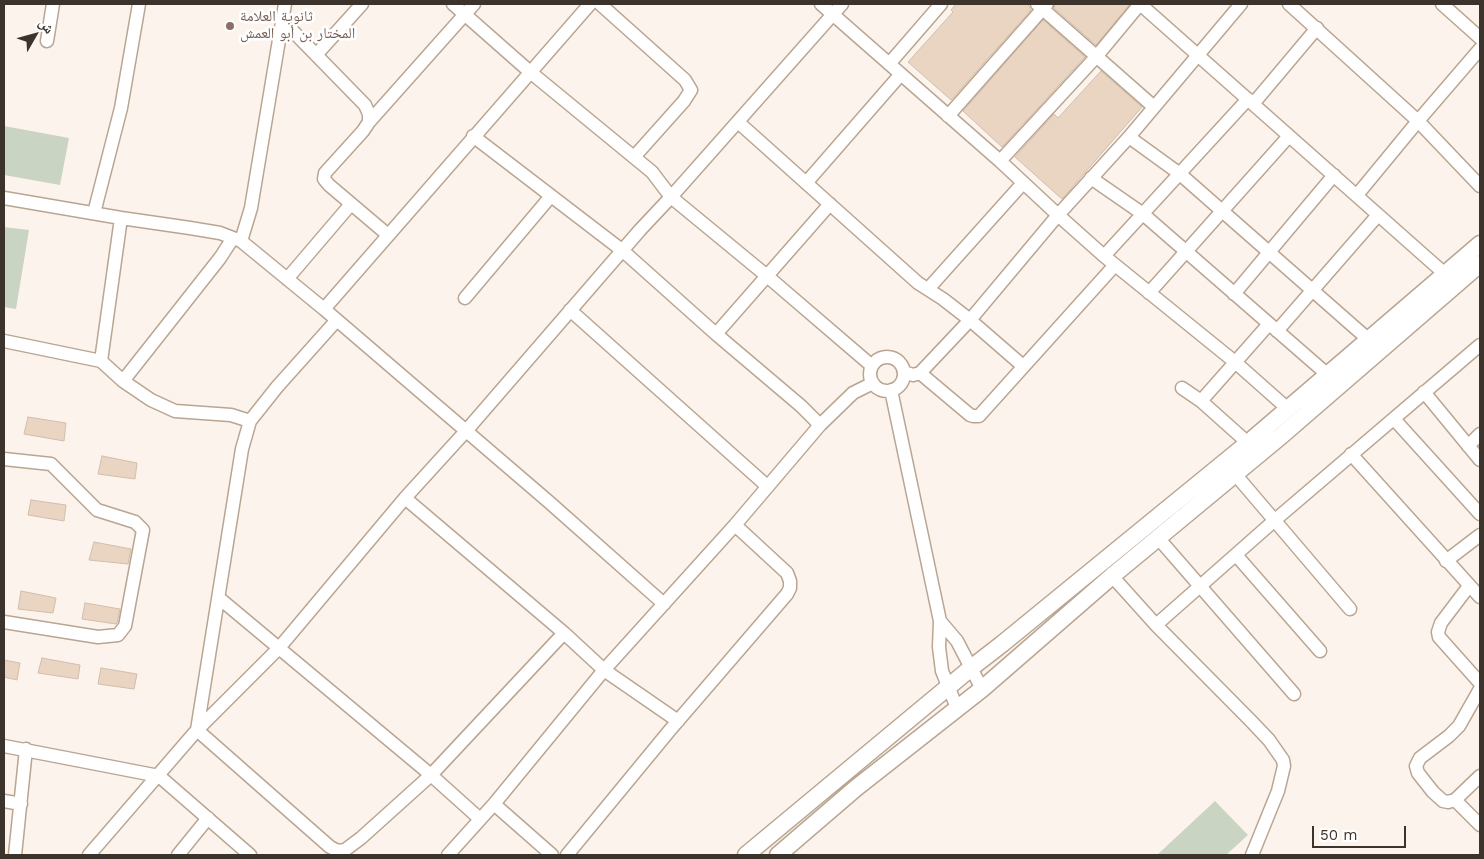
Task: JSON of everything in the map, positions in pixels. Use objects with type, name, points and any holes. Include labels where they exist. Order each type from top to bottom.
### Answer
[{"type":"main road","points":[[746,855],[971,668],[1248,443],[1480,244]]},
{"type":"main road","points":[[778,855],[856,788],[982,689],[1112,576],[1281,436],[1480,264]]},
{"type":"street","points":[[46,42],[53,4]]},
{"type":"street","points":[[94,213],[121,108],[139,4]]},
{"type":"street","points":[[123,381],[237,239],[251,208],[285,4]]},
{"type":"street","points":[[316,55],[362,4]]},
{"type":"street","points":[[453,4],[530,71],[652,172],[671,197],[872,366]]},
{"type":"street","points":[[388,235],[329,185],[324,178],[325,173],[474,4]]},
{"type":"street","points":[[324,309],[590,4]]},
{"type":"street","points":[[600,4],[686,80],[691,90],[684,101],[634,157]]},
{"type":"street","points":[[821,4],[1000,161],[1104,256],[1235,362],[1288,409]]},
{"type":"street","points":[[90,855],[197,730],[279,648],[405,498],[466,431],[640,230],[842,4]]},
{"type":"street","points":[[889,64],[941,4]]},
{"type":"street","points":[[1000,161],[1096,56],[1140,4],[1445,274]]},
{"type":"street","points":[[904,372],[913,375],[920,373],[970,320],[1058,215],[1129,137],[1241,4]]},
{"type":"street","points":[[1289,4],[1418,121],[1480,186]]},
{"type":"street","points":[[1442,4],[1480,38]]},
{"type":"street","points":[[948,116],[1042,5],[1154,107]]},
{"type":"street","points":[[282,20],[365,105],[370,114],[369,122]]},
{"type":"street","points":[[1104,256],[1317,28]]},
{"type":"street","points":[[1357,195],[1480,50]]},
{"type":"street","points":[[806,183],[900,74]]},
{"type":"street","points":[[738,122],[918,283],[970,320],[1023,366]]},
{"type":"street","points":[[473,136],[623,251],[716,334],[801,406],[820,425]]},
{"type":"street","points":[[1148,293],[1289,136]]},
{"type":"street","points":[[1129,137],[1180,174],[1368,340]]},
{"type":"street","points":[[1234,294],[1334,175]]},
{"type":"street","points":[[1091,178],[1143,214],[1328,375]]},
{"type":"street","points":[[928,289],[1023,183]]},
{"type":"street","points":[[466,298],[551,196]]},
{"type":"street","points":[[4,198],[190,228],[237,239],[324,309],[664,604]]},
{"type":"street","points":[[287,278],[351,204]]},
{"type":"street","points":[[716,334],[830,204]]},
{"type":"street","points":[[1201,401],[1235,362],[1313,291],[1378,215]]},
{"type":"street","points":[[101,361],[121,218]]},
{"type":"street","points":[[920,373],[973,416],[982,414],[1115,265]]},
{"type":"street","points":[[570,310],[768,486]]},
{"type":"street","points":[[197,730],[242,449],[250,421],[336,320]]},
{"type":"street","points":[[4,342],[101,361],[123,381],[151,400],[175,411],[231,415],[250,421]]},
{"type":"street","points":[[1156,625],[1351,454],[1480,345]]},
{"type":"street","points":[[886,357],[894,358],[901,364],[904,372],[903,380],[891,390],[878,388],[873,383],[870,375],[872,366],[878,360],[886,357]]},
{"type":"street","points":[[448,855],[494,804],[604,670],[735,525],[820,425],[853,394],[873,383]]},
{"type":"street","points":[[1182,388],[1201,401],[1248,443]]},
{"type":"street","points":[[891,390],[940,621],[939,647],[942,672],[957,708]]},
{"type":"street","points":[[1424,392],[1480,460]]},
{"type":"street","points":[[1394,419],[1480,514]]},
{"type":"street","points":[[1468,446],[1480,434]]},
{"type":"street","points":[[1351,454],[1480,598]]},
{"type":"street","points":[[4,459],[52,464],[97,510],[135,522],[143,530],[143,537],[125,626],[118,636],[98,637],[4,622]]},
{"type":"street","points":[[1235,474],[1350,609]]},
{"type":"street","points":[[405,498],[564,632],[604,670],[678,721]]},
{"type":"street","points":[[567,855],[787,594],[790,588],[790,581],[787,573],[735,525]]},
{"type":"street","points":[[1446,561],[1480,535]]},
{"type":"street","points":[[1159,539],[1294,694]]},
{"type":"street","points":[[1236,555],[1320,651]]},
{"type":"street","points":[[1112,576],[1156,625],[1251,720],[1282,760],[1284,766],[1278,791],[1252,855]]},
{"type":"street","points":[[1470,586],[1441,623],[1438,632],[1439,637],[1480,683]]},
{"type":"street","points":[[219,598],[431,775],[480,820]]},
{"type":"street","points":[[940,621],[957,641],[982,689]]},
{"type":"street","points":[[197,730],[330,847],[338,851],[345,850],[431,775],[564,632]]},
{"type":"street","points":[[1480,689],[1459,726],[1420,758],[1416,766],[1423,780],[1439,798],[1448,802],[1455,800],[1480,776]]},
{"type":"street","points":[[4,746],[159,776],[250,855]]},
{"type":"street","points":[[12,851],[21,804],[26,749]]},
{"type":"street","points":[[1455,800],[1480,825]]},
{"type":"street","points":[[4,801],[21,804]]},
{"type":"street","points":[[494,804],[552,855]]},
{"type":"street","points":[[178,855],[208,818]]},
{"type":"green space","points":[[4,126],[69,138],[60,185],[4,175]]},
{"type":"green space","points":[[4,227],[29,230],[16,309],[4,307]]},
{"type":"green space","points":[[1215,801],[1248,835],[1226,855],[1157,855]]},
{"type":"building","points":[[956,4],[1028,4],[1031,10],[951,100],[908,62],[953,12],[951,10]]},
{"type":"building","points":[[1055,4],[1130,4],[1096,45],[1054,8]]},
{"type":"building","points":[[1043,20],[1085,57],[1002,147],[963,111]]},
{"type":"building","points":[[1101,71],[1142,107],[1062,199],[1015,157],[1054,114],[1058,118]]},
{"type":"building","points":[[28,417],[66,423],[64,441],[24,434]]},
{"type":"building","points":[[102,456],[137,463],[135,479],[98,474]]},
{"type":"building","points":[[31,500],[66,505],[64,521],[28,515]]},
{"type":"building","points":[[94,542],[131,549],[128,564],[89,560]]},
{"type":"building","points":[[21,591],[56,598],[53,613],[18,609]]},
{"type":"building","points":[[85,603],[120,609],[117,623],[82,619]]},
{"type":"building","points":[[42,658],[80,665],[78,679],[38,673]]},
{"type":"building","points":[[4,660],[20,663],[17,680],[4,677]]},
{"type":"building","points":[[101,668],[137,674],[134,689],[98,684]]},
{"type":"place","name":"ثانوية العلامة المختار بن أبو العمش","points":[[230,26]]}]
